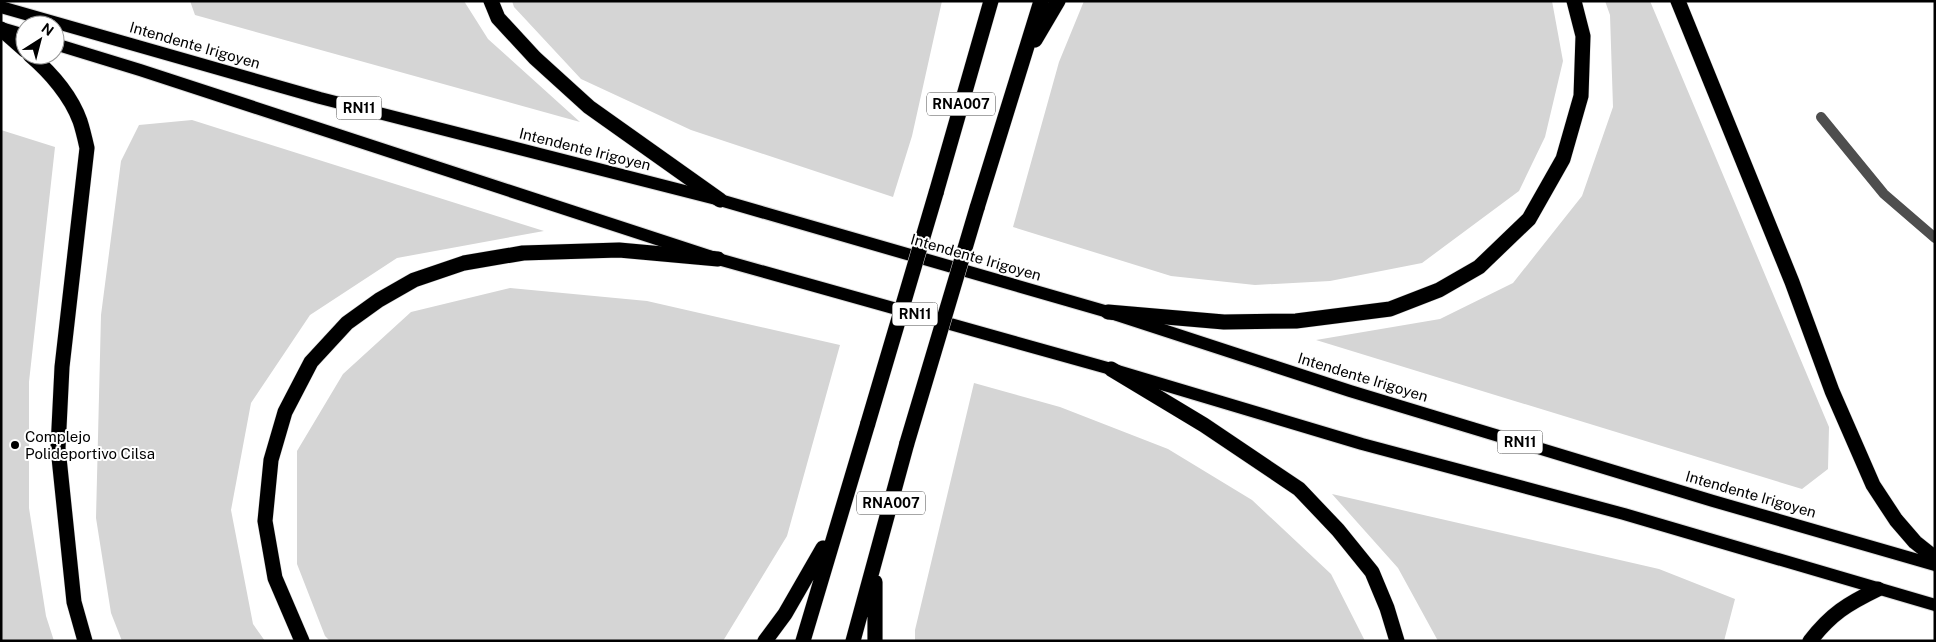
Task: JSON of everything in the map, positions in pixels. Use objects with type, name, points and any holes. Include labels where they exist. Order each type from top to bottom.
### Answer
[{"type":"highway","points":[[491,1],[498,18],[529,51],[589,107],[720,200]]},
{"type":"highway","name":"RNA007","points":[[853,641],[907,443],[1041,1]]},
{"type":"highway","points":[[1024,58],[1058,1]]},
{"type":"highway","points":[[1108,312],[1224,322],[1305,320],[1390,309],[1439,290],[1479,267],[1529,219],[1563,159],[1581,96],[1583,36],[1574,1]]},
{"type":"highway","points":[[1678,1],[1792,282],[1832,391],[1873,484],[1896,520],[1915,542],[1935,558]]},
{"type":"highway","name":"RNA007","points":[[803,641],[936,193],[988,6]]},
{"type":"highway","points":[[1,29],[15,41]]},
{"type":"highway","points":[[42,65],[65,94],[80,120],[87,148],[62,367],[58,448],[74,602],[85,641]]},
{"type":"highway","points":[[302,641],[274,578],[265,521],[271,460],[285,412],[311,362],[346,323],[378,300],[414,280],[464,263],[514,255],[619,250],[718,259]]},
{"type":"highway","points":[[1111,369],[1204,425],[1299,489],[1338,530],[1372,572],[1387,608],[1397,641]]},
{"type":"highway","points":[[764,641],[785,614],[836,527]]},
{"type":"highway","points":[[875,562],[875,641]]},
{"type":"highway","points":[[1810,641],[1826,621],[1850,603],[1878,589]]},
{"type":"main road","name":"Intendente Irigoyen","points":[[1,7],[320,98],[720,200],[1108,312],[1350,391],[1935,565]]},
{"type":"main road","points":[[1,29],[15,32]]},
{"type":"main road","name":"RN11","points":[[65,47],[718,259],[1111,369],[1362,444],[1624,514],[1935,605]]},
{"type":"street","points":[[1821,118],[1884,194],[1935,238]]},
{"type":"shaded area","points":[[190,1],[464,1],[488,39],[580,122],[195,15]]},
{"type":"shaded area","points":[[512,1],[942,1],[912,136],[893,197],[691,130],[581,79],[514,7]]},
{"type":"shaded area","points":[[1084,1],[1552,1],[1563,61],[1545,137],[1519,191],[1422,263],[1330,281],[1255,285],[1171,276],[1013,227],[1059,62]]},
{"type":"shaded area","points":[[1605,1],[1650,1],[1829,427],[1828,469],[1802,489],[1316,340],[1440,319],[1513,283],[1582,196],[1613,107],[1610,15]]},
{"type":"shaded area","points":[[192,120],[544,231],[397,258],[310,315],[251,403],[231,510],[253,624],[265,641],[122,641],[111,613],[96,518],[101,315],[121,161],[139,125]]},
{"type":"shaded area","name":"Complejo Polideportivo Cilsa","points":[[1,130],[55,147],[29,382],[29,508],[46,616],[54,641],[1,641]]},
{"type":"shaded area","points":[[510,288],[647,301],[840,345],[787,536],[723,641],[330,641],[325,636],[297,564],[297,451],[343,374],[411,312]]},
{"type":"shaded area","points":[[974,383],[1060,407],[1168,449],[1252,500],[1331,574],[1365,641],[915,641],[915,630]]},
{"type":"shaded area","points":[[1332,494],[1659,569],[1735,599],[1724,641],[1438,641],[1398,568]]},
{"type":"place","name":"Complejo Polideportivo Cilsa","points":[[15,445]]}]
